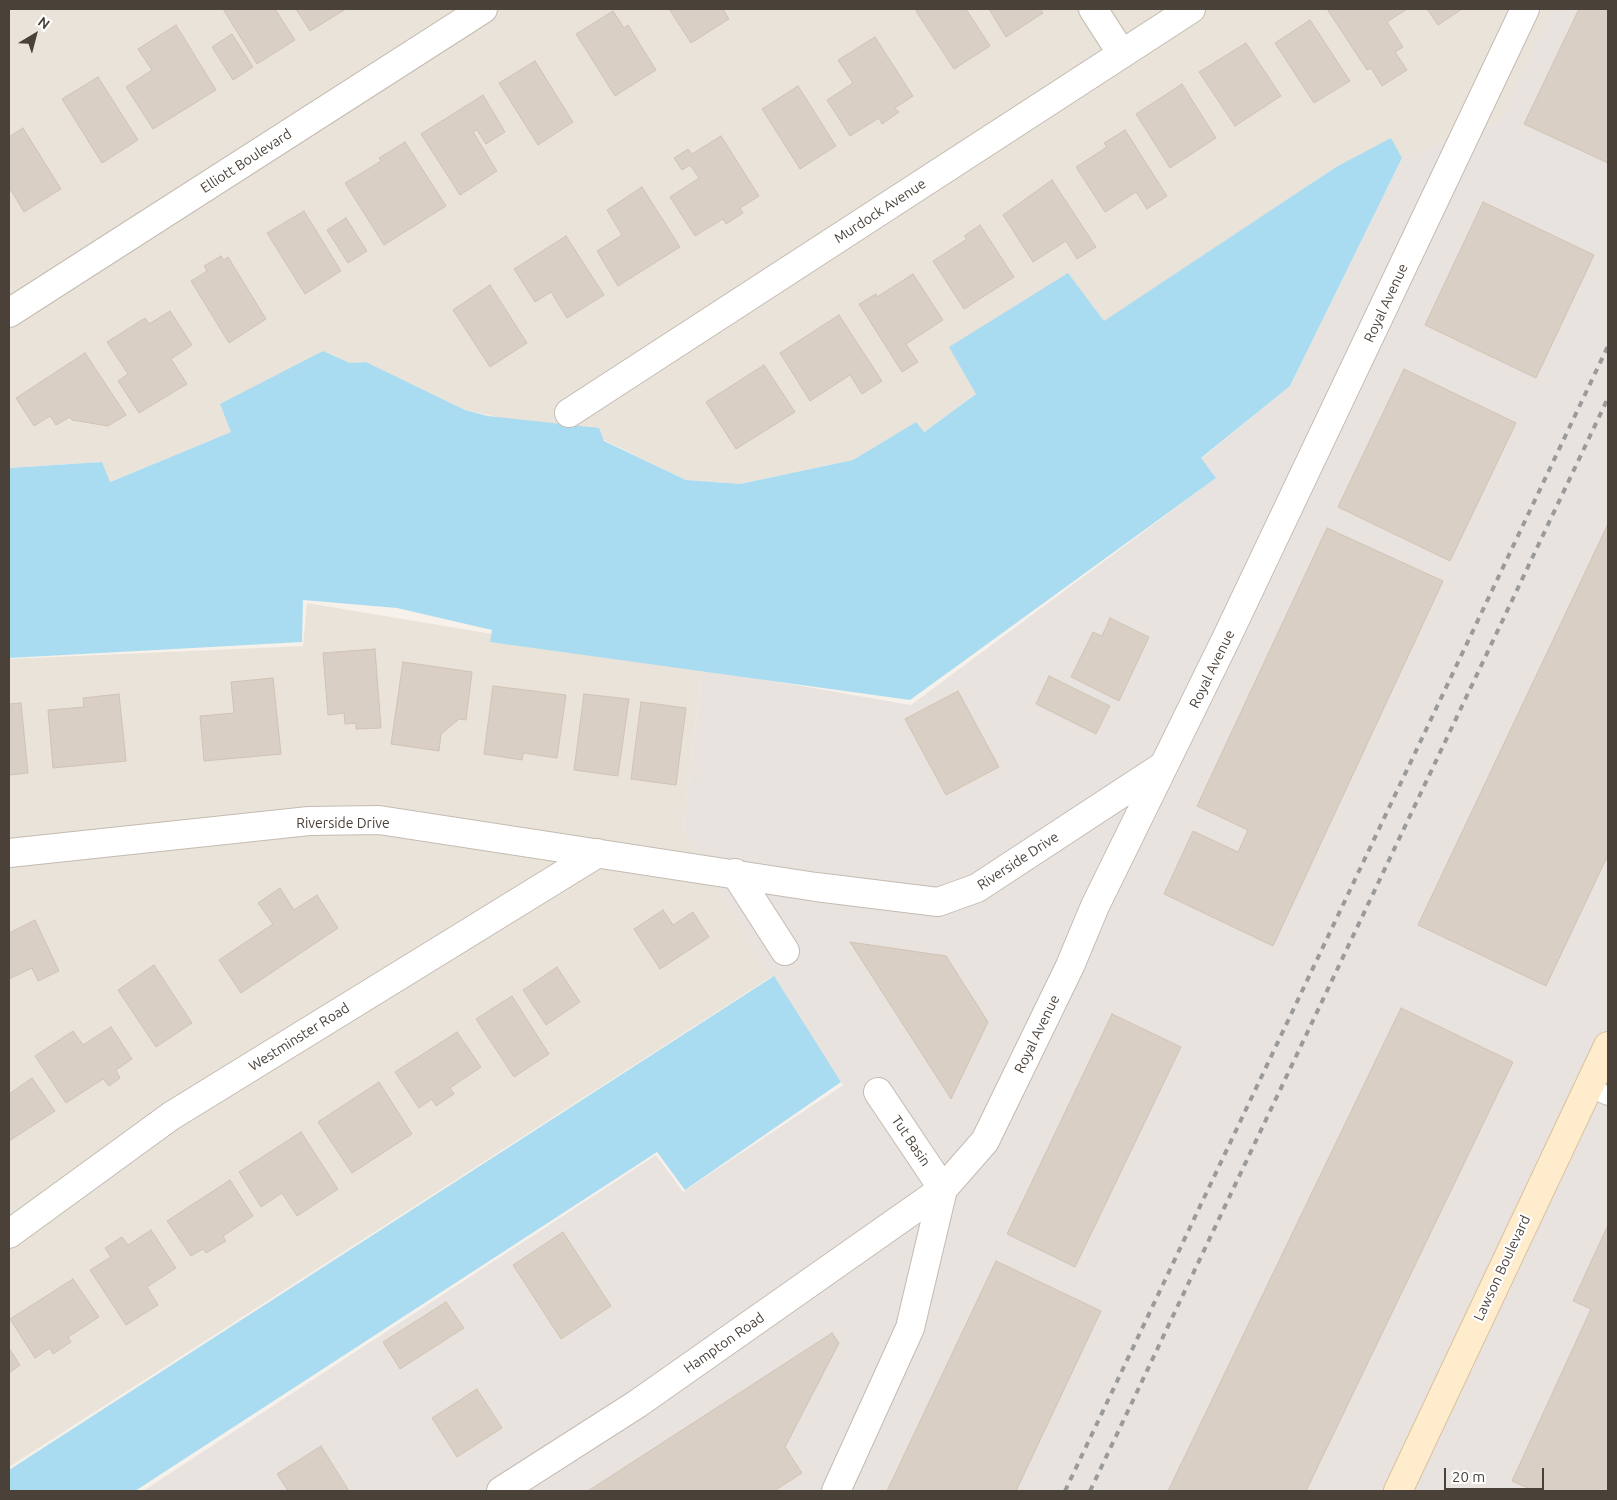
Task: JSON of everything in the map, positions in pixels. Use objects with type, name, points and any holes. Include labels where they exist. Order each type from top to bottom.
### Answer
[{"type":"main road","name":"Lawson Boulevard","points":[[1398,1491],[1598,1092],[1608,1046]]},
{"type":"street","name":"Elliott Boulevard","points":[[9,314],[483,9]]},
{"type":"street","points":[[1093,9],[1122,54]]},
{"type":"street","name":"Murdock Avenue","points":[[569,413],[1191,9]]},
{"type":"street","name":"Royal Avenue","points":[[836,1491],[910,1328],[943,1189],[985,1141],[1070,966],[1095,906],[1525,9]]},
{"type":"street","name":"Riverside Drive","points":[[9,854],[309,821],[379,820],[735,873],[816,887],[938,902],[977,888],[1164,765]]},
{"type":"street","name":"Westminster Road","points":[[9,1234],[171,1116],[598,853]]},
{"type":"street","points":[[735,873],[785,951]]},
{"type":"street","name":"Tut Basin","points":[[878,1092],[943,1189]]},
{"type":"street","name":"Hampton Road","points":[[501,1491],[637,1404],[943,1189]]},
{"type":"shaded area","points":[[9,9],[1552,9],[1500,121],[1402,158],[1391,139],[1336,167],[1104,322],[1067,274],[976,394],[923,432],[916,422],[853,460],[740,484],[686,480],[604,440],[465,410],[366,362],[350,363],[323,351],[231,432],[109,482],[101,462],[9,468]]},
{"type":"shaded area","points":[[1552,9],[1608,9],[1608,1491],[143,1491],[656,1155],[683,1192],[843,1085],[771,977],[683,830],[702,669],[911,705],[1216,478],[1201,459],[1290,386],[1402,158],[1500,121]]},
{"type":"shaded area","points":[[307,603],[702,669],[683,830],[771,977],[9,1467],[9,659],[303,646]]},
{"type":"water","points":[[1391,138],[1402,158],[1290,386],[1201,458],[1216,478],[910,700],[490,642],[492,630],[397,608],[303,600],[302,642],[9,658],[9,468],[102,462],[110,482],[231,432],[220,404],[323,351],[350,363],[366,362],[465,410],[488,416],[599,428],[604,441],[686,480],[740,484],[853,460],[916,422],[924,432],[976,394],[949,347],[1068,273],[1104,321],[1336,167]]},
{"type":"water","points":[[774,976],[841,1082],[685,1190],[657,1152],[135,1491],[9,1491],[9,1470]]},
{"type":"building","points":[[223,9],[275,9],[295,40],[257,64]]},
{"type":"building","points":[[296,9],[346,9],[310,31]]},
{"type":"building","points":[[669,9],[723,9],[729,19],[691,43]]},
{"type":"building","points":[[920,9],[966,9],[990,46],[954,69],[916,11]]},
{"type":"building","points":[[989,9],[1040,9],[1043,13],[1006,37]]},
{"type":"building","points":[[1327,9],[1407,9],[1387,22],[1403,47],[1395,52],[1407,70],[1382,86],[1371,68],[1367,70]]},
{"type":"building","points":[[1427,9],[1462,9],[1438,25]]},
{"type":"building","points":[[1579,9],[1608,9],[1608,163],[1524,124]]},
{"type":"building","points":[[613,11],[624,28],[628,25],[656,70],[615,96],[576,34]]},
{"type":"building","points":[[1310,20],[1350,81],[1314,103],[1275,43]]},
{"type":"building","points":[[176,25],[216,90],[153,129],[126,87],[152,70],[138,49]]},
{"type":"building","points":[[232,34],[253,67],[233,80],[212,47]]},
{"type":"building","points":[[875,37],[913,96],[895,108],[899,112],[882,124],[879,118],[850,136],[827,100],[853,83],[838,60]]},
{"type":"building","points":[[1246,43],[1281,96],[1235,126],[1199,72]]},
{"type":"building","points":[[535,61],[573,122],[538,145],[499,83]]},
{"type":"building","points":[[98,77],[138,140],[102,163],[62,99]]},
{"type":"building","points":[[1182,84],[1216,138],[1170,168],[1136,114]]},
{"type":"building","points":[[798,86],[836,146],[800,169],[762,109]]},
{"type":"building","points":[[483,95],[505,132],[486,144],[477,130],[473,132],[497,171],[460,195],[421,134]]},
{"type":"building","points":[[23,128],[61,189],[24,212],[9,187],[9,137]]},
{"type":"building","points":[[1125,130],[1167,196],[1147,209],[1136,192],[1105,212],[1076,167],[1107,147],[1104,143]]},
{"type":"building","points":[[721,136],[759,196],[740,208],[743,213],[726,224],[723,219],[695,236],[670,197],[699,178],[690,165],[682,170],[674,158],[688,149],[692,154]]},
{"type":"building","points":[[405,142],[446,206],[384,245],[345,183],[381,161],[379,158]]},
{"type":"building","points":[[1052,180],[1096,247],[1077,259],[1066,241],[1033,262],[1003,215]]},
{"type":"building","points":[[642,187],[680,247],[618,286],[597,251],[622,235],[607,210]]},
{"type":"building","points":[[1483,202],[1594,255],[1536,378],[1425,325]]},
{"type":"building","points":[[304,211],[341,271],[305,294],[267,233]]},
{"type":"building","points":[[346,218],[367,251],[348,263],[327,230]]},
{"type":"building","points":[[980,225],[1014,277],[964,309],[933,261],[967,239],[964,236]]},
{"type":"building","points":[[566,236],[604,295],[567,318],[551,292],[535,302],[514,269]]},
{"type":"building","points":[[221,256],[224,260],[228,257],[266,319],[229,343],[191,281],[207,271],[204,266]]},
{"type":"building","points":[[913,274],[943,320],[906,344],[918,362],[902,372],[859,304],[876,294],[877,297]]},
{"type":"building","points":[[490,285],[527,343],[490,367],[453,310]]},
{"type":"building","points":[[170,311],[192,345],[171,359],[187,384],[139,413],[118,381],[128,374],[107,342],[145,318],[149,324]]},
{"type":"building","points":[[839,315],[882,381],[862,394],[850,375],[810,401],[780,353]]},
{"type":"building","points":[[85,353],[126,415],[108,426],[72,420],[70,417],[56,425],[50,416],[34,426],[16,398]]},
{"type":"building","points":[[764,365],[795,412],[736,449],[706,402]]},
{"type":"building","points":[[1404,369],[1516,423],[1450,561],[1338,507]]},
{"type":"building","points":[[1608,524],[1608,855],[1546,986],[1418,925]]},
{"type":"building","points":[[1327,528],[1443,581],[1273,946],[1164,894],[1193,831],[1238,852],[1248,830],[1197,806]]},
{"type":"building","points":[[1110,618],[1149,637],[1119,701],[1071,677],[1093,632],[1102,636]]},
{"type":"building","points":[[375,649],[381,728],[356,729],[356,723],[345,724],[344,713],[328,715],[323,653]]},
{"type":"building","points":[[403,662],[472,672],[466,720],[459,719],[441,734],[439,751],[391,744]]},
{"type":"building","points":[[1049,676],[1110,706],[1096,734],[1036,704]]},
{"type":"building","points":[[273,678],[281,754],[204,761],[200,716],[234,713],[231,682]]},
{"type":"building","points":[[493,686],[566,695],[557,758],[523,753],[522,760],[484,754]]},
{"type":"building","points":[[958,691],[999,767],[946,795],[905,719]]},
{"type":"building","points":[[119,694],[126,761],[53,768],[48,710],[84,707],[83,698]]},
{"type":"building","points":[[584,694],[629,699],[618,776],[574,770]]},
{"type":"building","points":[[641,702],[686,708],[676,785],[631,779]]},
{"type":"building","points":[[21,703],[28,773],[9,775],[9,704]]},
{"type":"building","points":[[280,888],[294,910],[317,895],[338,928],[241,993],[219,960],[273,924],[258,903]]},
{"type":"building","points":[[663,910],[673,925],[693,912],[709,937],[660,969],[634,929]]},
{"type":"building","points":[[35,920],[59,971],[38,981],[32,968],[9,979],[9,933]]},
{"type":"building","points":[[850,942],[946,956],[988,1022],[951,1099]]},
{"type":"building","points":[[154,965],[192,1023],[156,1047],[118,990]]},
{"type":"building","points":[[557,967],[580,1002],[546,1025],[523,990]]},
{"type":"building","points":[[512,996],[549,1054],[514,1077],[476,1019]]},
{"type":"building","points":[[1401,1008],[1513,1062],[1306,1491],[1168,1491]]},
{"type":"building","points":[[1112,1014],[1181,1047],[1075,1267],[1007,1234]]},
{"type":"building","points":[[111,1027],[132,1059],[116,1070],[120,1078],[109,1086],[103,1079],[66,1103],[35,1056],[73,1031],[83,1045]]},
{"type":"building","points":[[457,1032],[481,1067],[450,1088],[454,1094],[436,1106],[432,1099],[419,1108],[395,1072]]},
{"type":"building","points":[[32,1078],[55,1111],[9,1141],[9,1094]]},
{"type":"building","points":[[379,1082],[412,1134],[352,1173],[318,1122]]},
{"type":"building","points":[[301,1132],[338,1189],[297,1216],[282,1193],[261,1207],[239,1172]]},
{"type":"building","points":[[230,1180],[253,1216],[223,1236],[226,1241],[206,1253],[203,1249],[191,1256],[167,1221]]},
{"type":"building","points":[[1608,1225],[1608,1491],[1534,1491],[1512,1481],[1591,1309],[1573,1301]]},
{"type":"building","points":[[151,1230],[176,1268],[147,1287],[158,1305],[126,1325],[90,1270],[111,1257],[105,1248],[122,1237],[128,1245]]},
{"type":"building","points":[[563,1232],[611,1306],[561,1339],[513,1265]]},
{"type":"building","points":[[996,1261],[1101,1311],[1016,1491],[887,1491]]},
{"type":"building","points":[[73,1279],[99,1317],[68,1337],[71,1342],[53,1354],[50,1348],[35,1358],[10,1319]]},
{"type":"building","points":[[446,1302],[464,1328],[400,1369],[383,1342]]},
{"type":"building","points":[[832,1333],[839,1343],[785,1447],[802,1473],[774,1491],[588,1491]]},
{"type":"building","points":[[9,1348],[20,1365],[9,1373]]},
{"type":"building","points":[[477,1389],[502,1428],[457,1457],[432,1418]]},
{"type":"building","points":[[321,1446],[349,1491],[288,1491],[277,1474]]},
{"type":"railway","points":[[1065,1491],[1608,346]]},
{"type":"railway","points":[[1090,1491],[1608,398]]}]
